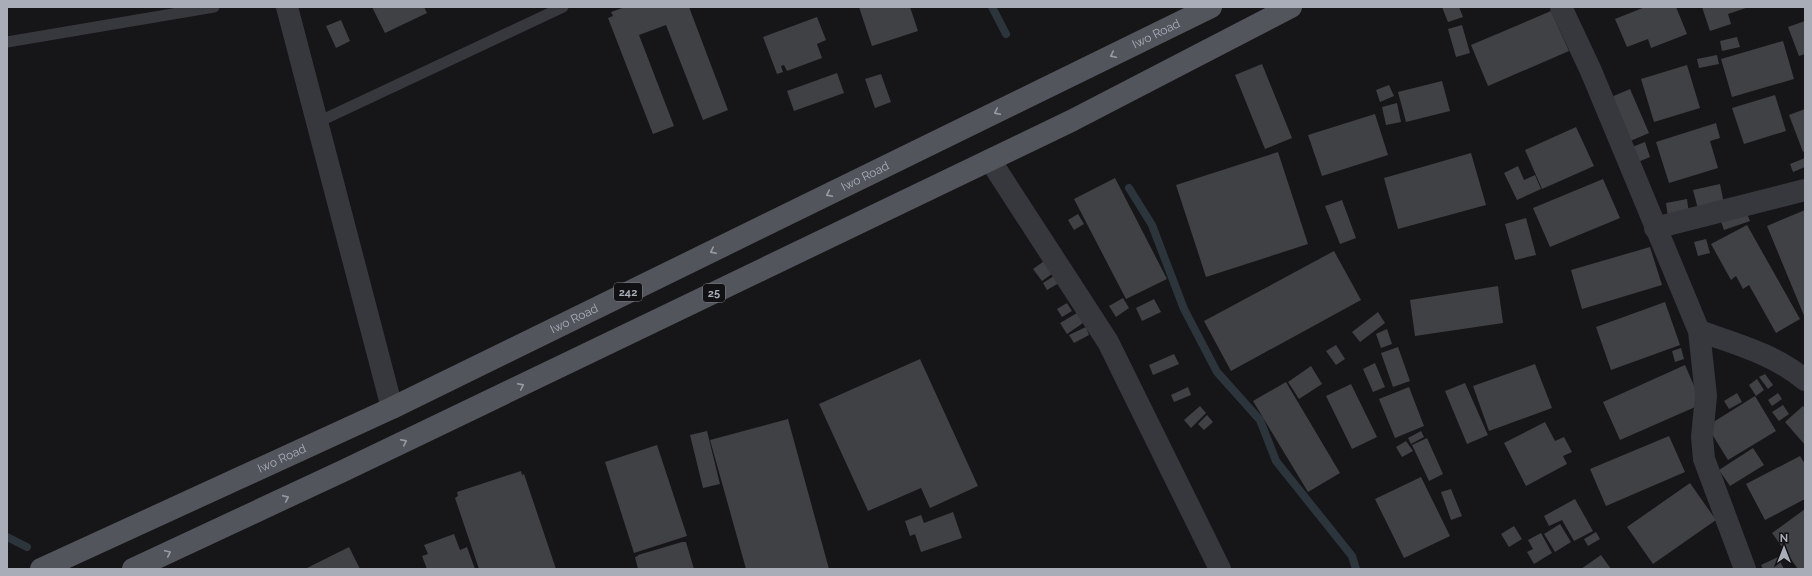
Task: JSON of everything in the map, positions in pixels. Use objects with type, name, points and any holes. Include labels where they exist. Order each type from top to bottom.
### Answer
[{"type":"main road","name":"Iwo Road","points":[[41,569],[392,408],[1211,7]]},
{"type":"main road","name":"25","points":[[133,569],[345,470],[1071,121],[1291,7]]},
{"type":"street","points":[[287,7],[392,408]]},
{"type":"street","points":[[1561,7],[1591,71],[1699,331],[1706,396],[1702,437],[1704,460],[1745,569]]},
{"type":"street","points":[[990,160],[1108,342],[1220,569]]},
{"type":"street","points":[[1655,228],[1805,190]]},
{"type":"street","points":[[1699,331],[1762,353],[1796,372],[1805,380]]},
{"type":"lane","points":[[7,42],[214,7]]},
{"type":"lane","points":[[318,122],[563,7]]},
{"type":"building","points":[[372,7],[424,7],[427,13],[385,33]]},
{"type":"building","points":[[625,7],[689,7],[728,110],[703,120],[666,25],[639,35],[674,126],[653,134],[608,18],[613,16],[611,12]]},
{"type":"building","points":[[859,7],[910,7],[918,31],[872,46]]},
{"type":"building","points":[[1442,7],[1459,7],[1463,17],[1448,22]]},
{"type":"building","points":[[1645,7],[1676,7],[1687,34],[1651,48],[1648,39],[1627,47],[1615,19]]},
{"type":"building","points":[[1702,7],[1749,7],[1728,14],[1731,24],[1710,31]]},
{"type":"building","points":[[1551,11],[1569,51],[1488,86],[1471,45]]},
{"type":"building","points":[[817,17],[826,40],[817,44],[822,58],[787,71],[784,65],[781,66],[783,72],[777,74],[763,37]]},
{"type":"building","points":[[341,20],[350,41],[336,48],[326,26]]},
{"type":"building","points":[[1805,21],[1805,54],[1799,56],[1788,27]]},
{"type":"building","points":[[1462,25],[1470,53],[1456,57],[1448,29]]},
{"type":"building","points":[[1737,37],[1740,47],[1722,51],[1720,41]]},
{"type":"building","points":[[1783,41],[1794,79],[1732,97],[1721,59]]},
{"type":"building","points":[[1717,55],[1719,64],[1699,68],[1697,59]]},
{"type":"building","points":[[1262,64],[1292,138],[1265,149],[1235,75]]},
{"type":"building","points":[[1687,65],[1700,108],[1654,122],[1641,79]]},
{"type":"building","points":[[837,73],[844,93],[794,111],[787,91]]},
{"type":"building","points":[[881,74],[891,102],[875,108],[865,79]]},
{"type":"building","points":[[1442,81],[1450,111],[1406,122],[1398,92]]},
{"type":"building","points":[[1389,85],[1394,96],[1380,102],[1376,90]]},
{"type":"building","points":[[1630,89],[1649,133],[1628,142],[1609,98]]},
{"type":"building","points":[[1775,95],[1786,131],[1744,144],[1732,108]]},
{"type":"building","points":[[1397,103],[1401,122],[1386,125],[1382,107]]},
{"type":"building","points":[[1805,109],[1805,151],[1803,152],[1789,115]]},
{"type":"building","points":[[1375,114],[1388,155],[1322,176],[1308,135]]},
{"type":"building","points":[[1716,123],[1720,138],[1710,141],[1718,168],[1669,183],[1656,142]]},
{"type":"building","points":[[1576,127],[1594,166],[1542,189],[1525,150]]},
{"type":"building","points":[[1645,142],[1650,157],[1633,164],[1627,149]]},
{"type":"building","points":[[1278,152],[1308,244],[1206,277],[1176,185]]},
{"type":"building","points":[[1471,153],[1486,205],[1398,229],[1384,178]]},
{"type":"building","points":[[1805,158],[1805,167],[1793,172],[1790,164]]},
{"type":"building","points":[[1518,166],[1524,180],[1535,175],[1541,189],[1517,200],[1504,173]]},
{"type":"building","points":[[1115,178],[1167,279],[1126,299],[1074,199]]},
{"type":"building","points":[[1603,179],[1620,218],[1550,247],[1533,208]]},
{"type":"building","points":[[1720,184],[1724,204],[1698,209],[1693,190]]},
{"type":"building","points":[[1687,199],[1689,214],[1668,217],[1666,203]]},
{"type":"building","points":[[1342,200],[1356,238],[1340,244],[1325,206]]},
{"type":"building","points":[[1745,209],[1750,221],[1724,230],[1720,219]]},
{"type":"building","points":[[1805,210],[1805,318],[1767,226]]},
{"type":"building","points":[[1078,214],[1084,224],[1074,230],[1068,220]]},
{"type":"building","points":[[1526,218],[1536,255],[1515,260],[1505,224]]},
{"type":"building","points":[[1747,225],[1800,319],[1776,333],[1749,285],[1743,289],[1736,276],[1731,280],[1711,244]]},
{"type":"building","points":[[1706,239],[1710,253],[1698,256],[1694,242]]},
{"type":"building","points":[[1650,247],[1662,285],[1582,309],[1571,270]]},
{"type":"building","points":[[1334,251],[1361,300],[1231,371],[1204,321]]},
{"type":"building","points":[[1047,259],[1056,271],[1042,281],[1033,269]]},
{"type":"building","points":[[1054,276],[1059,283],[1047,290],[1043,283]]},
{"type":"building","points":[[1498,286],[1503,323],[1415,336],[1410,300]]},
{"type":"building","points":[[1123,298],[1129,308],[1116,317],[1109,306]]},
{"type":"building","points":[[1154,299],[1161,312],[1142,321],[1136,308]]},
{"type":"building","points":[[1665,302],[1680,345],[1611,370],[1596,327]]},
{"type":"building","points":[[1067,303],[1072,311],[1062,317],[1057,309]]},
{"type":"building","points":[[1378,312],[1385,323],[1360,342],[1352,332]]},
{"type":"building","points":[[1077,313],[1083,323],[1067,334],[1060,323]]},
{"type":"building","points":[[1086,327],[1089,335],[1074,343],[1069,335]]},
{"type":"building","points":[[1387,329],[1392,344],[1381,348],[1376,334]]},
{"type":"building","points":[[1336,345],[1345,359],[1336,365],[1326,351]]},
{"type":"building","points":[[1398,347],[1410,381],[1393,387],[1381,353]]},
{"type":"building","points":[[1681,348],[1684,359],[1675,362],[1672,351]]},
{"type":"building","points":[[1174,354],[1179,364],[1153,375],[1149,365]]},
{"type":"building","points":[[920,359],[978,486],[930,508],[921,488],[868,511],[819,404]]},
{"type":"building","points":[[1375,363],[1385,387],[1373,392],[1363,369]]},
{"type":"building","points":[[1535,364],[1552,408],[1489,431],[1473,386]]},
{"type":"building","points":[[1685,365],[1702,404],[1620,440],[1603,402]]},
{"type":"building","points":[[1311,366],[1322,384],[1299,399],[1288,382]]},
{"type":"building","points":[[1765,374],[1773,385],[1768,389],[1759,377]]},
{"type":"building","points":[[1757,379],[1764,390],[1756,396],[1749,385]]},
{"type":"building","points":[[1286,382],[1340,473],[1308,492],[1253,401]]},
{"type":"building","points":[[1465,383],[1488,435],[1467,444],[1445,391]]},
{"type":"building","points":[[1351,384],[1377,437],[1352,449],[1326,396]]},
{"type":"building","points":[[1188,387],[1191,395],[1174,402],[1171,395]]},
{"type":"building","points":[[1409,387],[1424,426],[1395,438],[1379,399]]},
{"type":"building","points":[[1737,393],[1742,402],[1729,409],[1724,401]]},
{"type":"building","points":[[1778,393],[1782,399],[1772,406],[1768,400]]},
{"type":"building","points":[[1755,396],[1776,431],[1728,460],[1707,426]]},
{"type":"building","points":[[1783,405],[1789,414],[1779,421],[1772,412]]},
{"type":"building","points":[[1200,406],[1206,413],[1191,428],[1184,420]]},
{"type":"building","points":[[1803,406],[1805,408],[1805,445],[1785,422]]},
{"type":"building","points":[[1207,415],[1213,422],[1204,430],[1198,424]]},
{"type":"building","points":[[788,419],[829,569],[746,569],[710,440]]},
{"type":"building","points":[[1545,422],[1555,441],[1564,437],[1572,452],[1563,456],[1567,464],[1526,486],[1504,443]]},
{"type":"building","points":[[707,431],[720,484],[703,488],[690,435]]},
{"type":"building","points":[[1421,431],[1424,437],[1411,444],[1408,438]]},
{"type":"building","points":[[1669,436],[1685,472],[1606,506],[1590,469]]},
{"type":"building","points":[[1427,438],[1443,474],[1429,481],[1412,445]]},
{"type":"building","points":[[1406,441],[1413,451],[1402,457],[1396,447]]},
{"type":"building","points":[[657,445],[687,536],[634,553],[605,462]]},
{"type":"building","points":[[1753,448],[1764,465],[1730,486],[1719,470]]},
{"type":"building","points":[[1800,456],[1805,464],[1805,499],[1765,520],[1746,484]]},
{"type":"building","points":[[521,471],[522,475],[524,474],[556,569],[479,569],[455,498],[458,496],[457,492]]},
{"type":"building","points":[[1421,477],[1450,536],[1404,558],[1375,499]]},
{"type":"building","points":[[1690,483],[1716,520],[1653,564],[1627,527]]},
{"type":"building","points":[[1451,489],[1462,516],[1451,520],[1441,492]]},
{"type":"building","points":[[1575,499],[1593,531],[1574,541],[1562,520],[1549,526],[1544,516]]},
{"type":"building","points":[[1805,509],[1805,569],[1798,569],[1772,533]]},
{"type":"building","points":[[953,512],[962,538],[921,552],[915,534],[910,536],[905,521],[921,515],[924,523]]},
{"type":"building","points":[[1560,524],[1571,542],[1555,552],[1544,534]]},
{"type":"building","points":[[1514,526],[1522,539],[1509,547],[1501,534]]},
{"type":"building","points":[[1596,532],[1600,539],[1588,546],[1584,539]]},
{"type":"building","points":[[1541,533],[1552,553],[1534,564],[1527,552],[1533,549],[1528,540]]},
{"type":"building","points":[[454,534],[460,550],[467,547],[475,569],[427,569],[422,556],[428,554],[424,545]]},
{"type":"building","points":[[686,542],[694,569],[638,569],[635,557],[638,555]]},
{"type":"building","points":[[349,547],[360,569],[305,569]]},
{"type":"building","points":[[1601,555],[1611,569],[1581,569]]},
{"type":"building","points":[[1778,557],[1784,569],[1763,569],[1761,565]]},
{"type":"waterway","points":[[992,7],[1006,34]]},
{"type":"waterway","points":[[1129,188],[1152,225],[1184,309],[1217,372],[1260,420],[1276,461],[1352,556],[1356,569]]},
{"type":"waterway","points":[[7,537],[27,547]]}]
